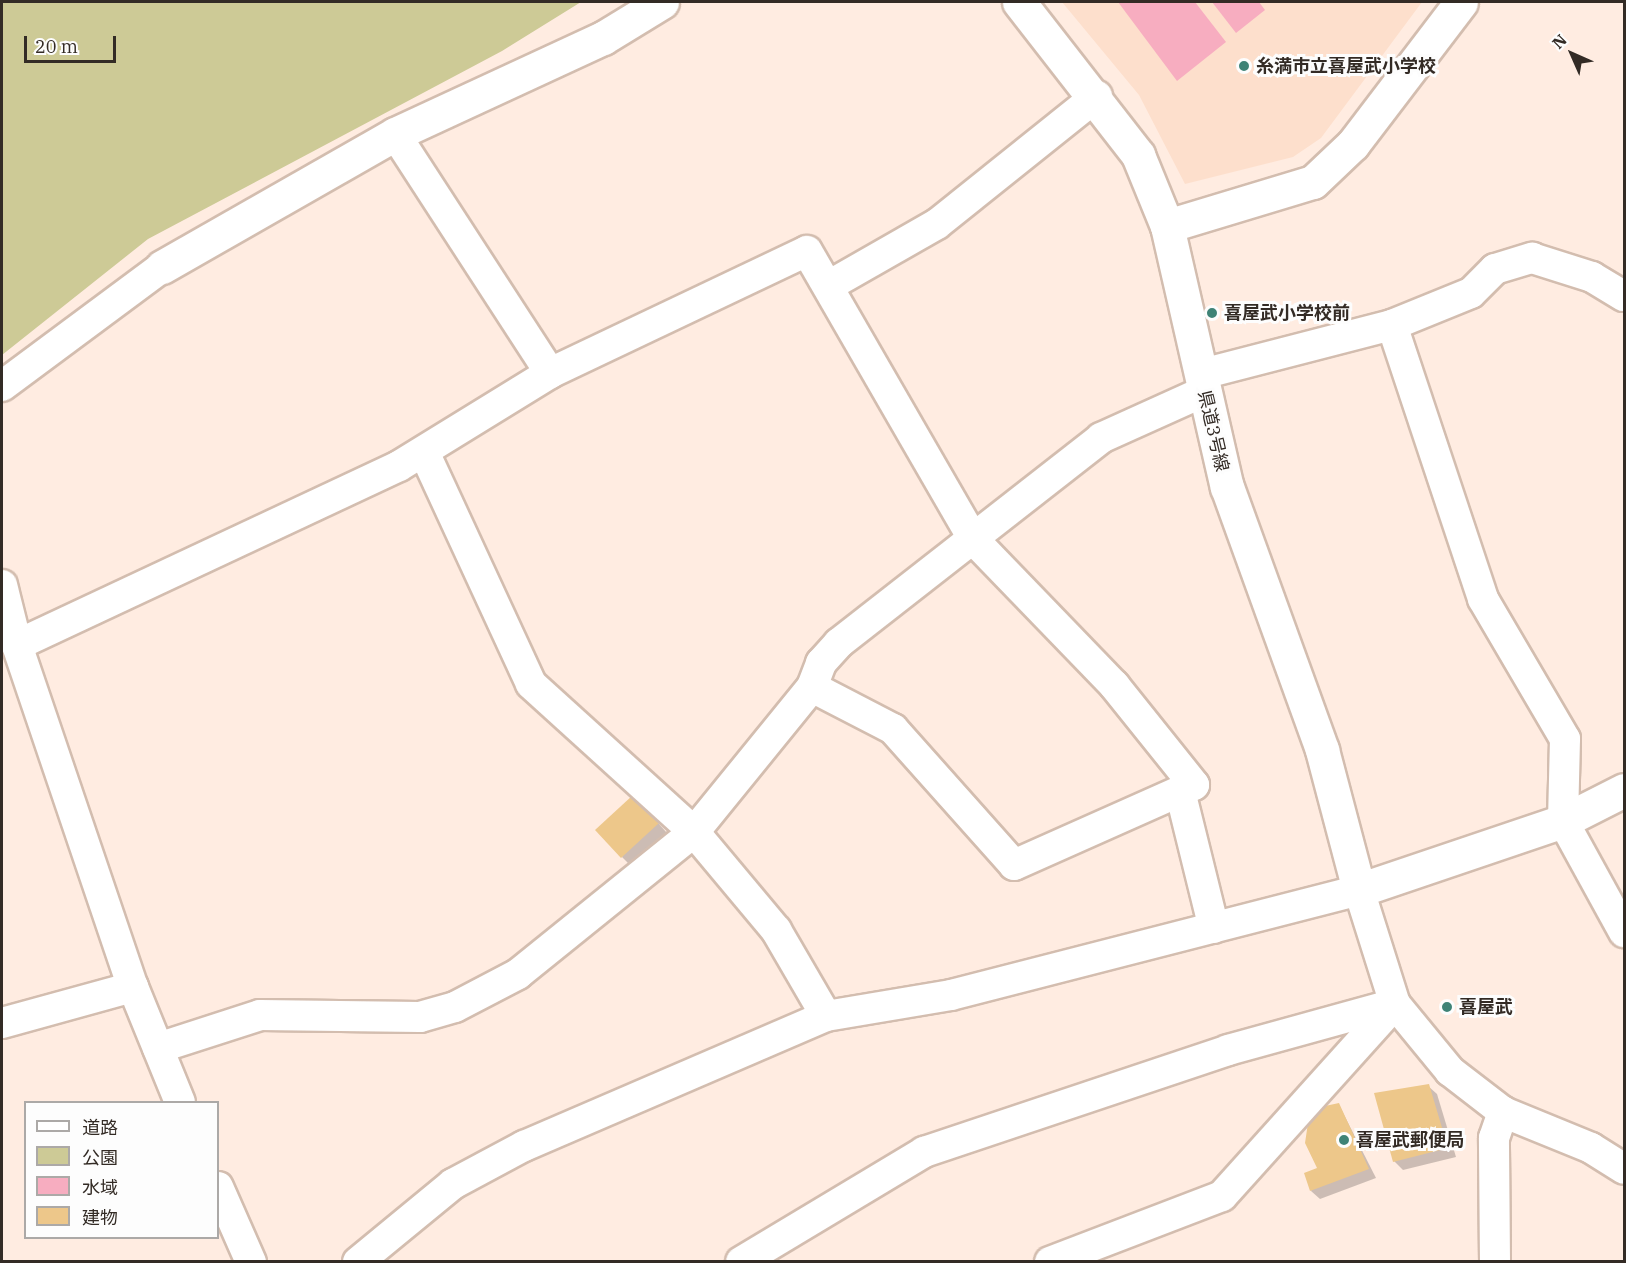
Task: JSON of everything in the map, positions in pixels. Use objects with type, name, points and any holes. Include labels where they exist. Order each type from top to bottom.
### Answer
[{"type":"street","points":[[2,386],[162,267],[395,134],[603,38],[662,2]]},
{"type":"street","name":"県道3号線","points":[[1019,2],[1097,96],[1138,155],[1167,226],[1202,383],[1257,581],[1322,750],[1359,890]]},
{"type":"street","points":[[1167,226],[1312,182],[1353,144],[1461,2]]},
{"type":"street","points":[[830,285],[937,224],[1097,96]]},
{"type":"street","points":[[395,134],[550,373]]},
{"type":"street","points":[[17,645],[266,532],[424,452],[550,373],[807,251],[830,285],[974,540],[1114,685],[1194,785],[1014,865],[893,729],[812,687]]},
{"type":"street","points":[[158,1048],[260,1015],[420,1017],[455,1007],[527,967],[694,832],[812,687],[821,663],[838,643],[974,540],[1101,438],[1202,383],[1276,351],[1392,325],[1471,293],[1495,268],[1532,258],[1592,276],[1624,296]]},
{"type":"street","points":[[1392,325],[1483,599],[1566,739],[1563,821],[1624,932]]},
{"type":"street","points":[[424,452],[531,684],[694,832],[776,930],[826,1017]]},
{"type":"street","points":[[2,585],[17,645],[133,987],[180,1101]]},
{"type":"street","points":[[358,1262],[453,1184],[524,1146],[826,1017],[951,995],[1359,890],[1563,821],[1624,790]]},
{"type":"street","points":[[1180,791],[1214,928]]},
{"type":"street","points":[[1359,890],[1395,1004],[1450,1071],[1503,1112],[1591,1148],[1624,1169]]},
{"type":"street","points":[[2,1023],[133,987]]},
{"type":"street","points":[[741,1262],[924,1152],[1228,1050],[1395,1004]]},
{"type":"street","points":[[1050,1262],[1222,1196],[1395,1004]]},
{"type":"street","points":[[1495,1262],[1494,1138],[1503,1112]]},
{"type":"street","points":[[219,1189],[250,1262]]},
{"type":"shaded area","name":"糸満市立喜屋武小学校","points":[[1062,2],[1422,2],[1321,138],[1293,157],[1185,184],[1139,95]]},
{"type":"green space","points":[[2,2],[581,2],[502,51],[148,239],[2,355]]},
{"type":"water","points":[[1118,2],[1195,2],[1226,42],[1177,81]]},
{"type":"water","points":[[1212,2],[1259,2],[1265,10],[1236,33]]},
{"type":"building","points":[[633,795],[659,823],[621,858],[595,830]]},
{"type":"building","points":[[1429,1084],[1448,1148],[1393,1162],[1374,1093]]},
{"type":"building","points":[[1339,1103],[1369,1169],[1310,1191],[1304,1173],[1317,1168],[1305,1143],[1308,1123],[1325,1106]]},
{"type":"place","name":"糸満市立喜屋武小学校","points":[[1244,66]]},
{"type":"place","name":"喜屋武小学校前","points":[[1212,313]]},
{"type":"place","name":"喜屋武","points":[[1447,1007]]},
{"type":"place","name":"喜屋武郵便局","points":[[1344,1140]]}]
